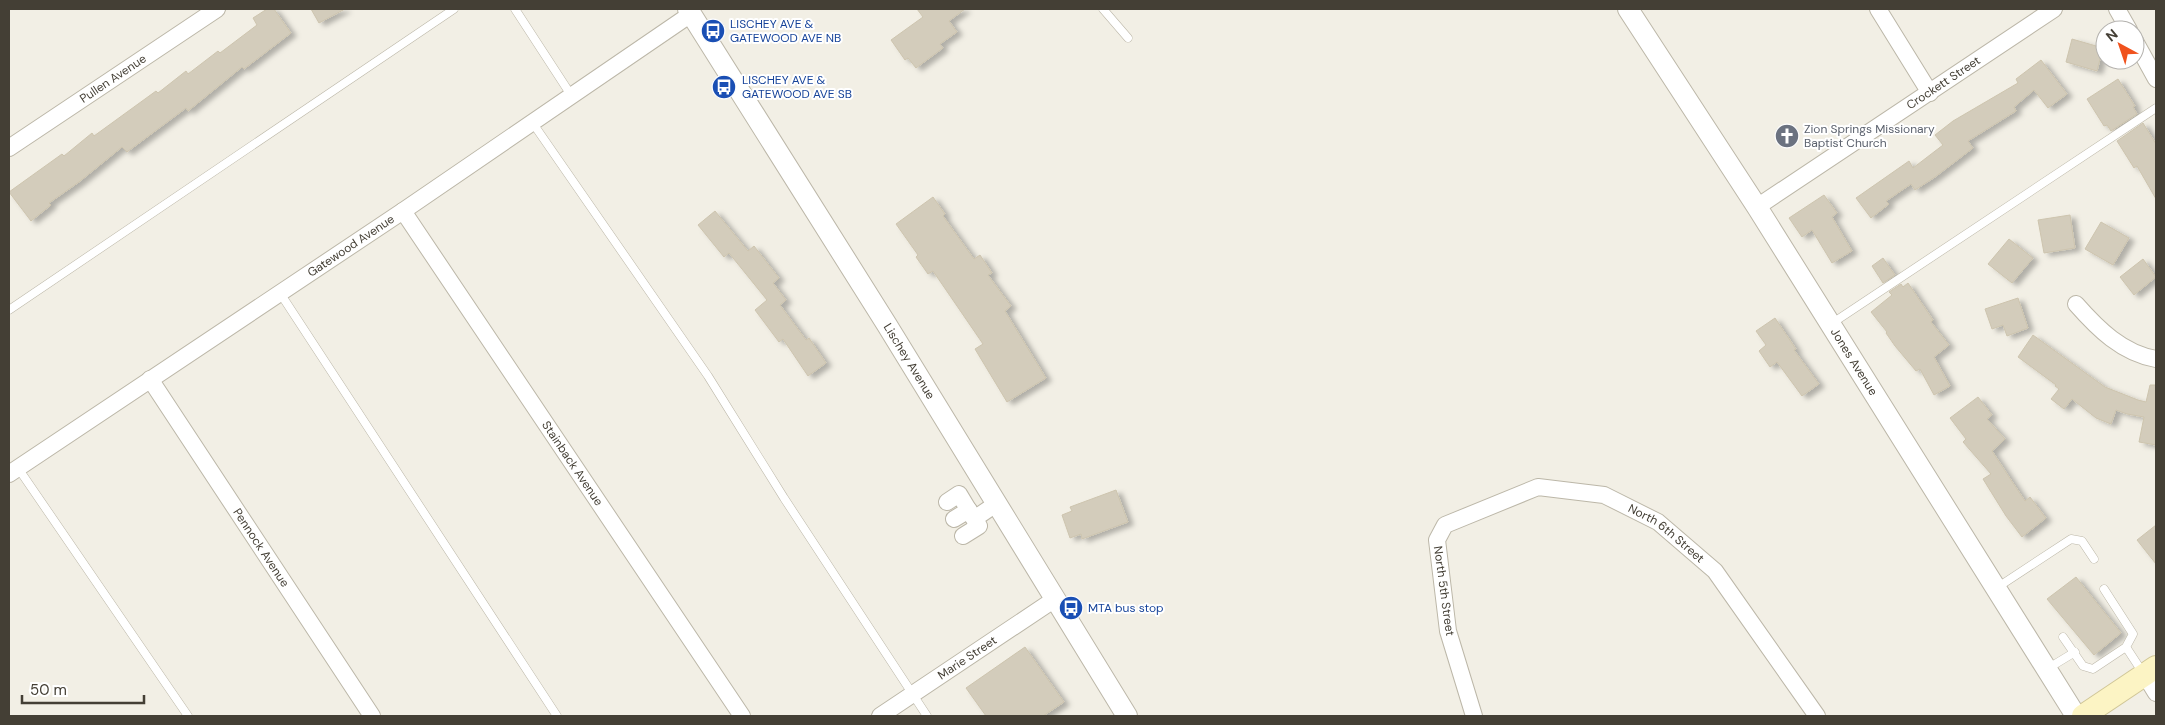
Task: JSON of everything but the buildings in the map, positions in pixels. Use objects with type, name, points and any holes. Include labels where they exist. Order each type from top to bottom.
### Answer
[{"type":"main road","points":[[2082,716],[2152,678]]},
{"type":"street","name":"Pullen Avenue","points":[[9,148],[217,9]]},
{"type":"street","name":"Jones Avenue","points":[[1628,9],[1757,207],[2076,716]]},
{"type":"street","points":[[1878,9],[1930,93]]},
{"type":"street","name":"Crockett Street","points":[[1757,207],[2054,9]]},
{"type":"street","points":[[2117,9],[2123,20]]},
{"type":"street","name":"Gatewood Avenue","points":[[14,471],[403,211],[689,11]]},
{"type":"street","name":"Lischey Avenue","points":[[689,11],[882,316],[1127,716]]},
{"type":"street","points":[[2145,59],[2156,79]]},
{"type":"street","name":"Stainback Avenue","points":[[403,211],[742,716]]},
{"type":"street","points":[[2076,304],[2092,322],[2115,342],[2136,353],[2156,359]]},
{"type":"street","name":"Pennock Avenue","points":[[150,379],[372,716]]},
{"type":"street","name":"North 6th Street","points":[[1445,525],[1538,487],[1604,495],[1658,522],[1715,571],[1817,716]]},
{"type":"street","points":[[946,502],[959,494],[979,526],[963,536]]},
{"type":"street","points":[[954,519],[996,504]]},
{"type":"street","name":"North 5th Street","points":[[1445,525],[1437,540],[1448,631],[1474,716]]},
{"type":"street","name":"Marie Street","points":[[880,716],[1055,599]]},
{"type":"lane","points":[[9,310],[454,9]]},
{"type":"lane","points":[[515,9],[571,95]]},
{"type":"lane","points":[[1103,9],[1128,38]]},
{"type":"lane","points":[[1830,325],[2156,108]]},
{"type":"lane","points":[[532,122],[708,376],[784,498],[927,716]]},
{"type":"lane","points":[[280,293],[557,716]]},
{"type":"lane","points":[[14,471],[188,716]]},
{"type":"lane","points":[[1996,588],[2071,539],[2082,541],[2094,558]]},
{"type":"lane","points":[[2063,637],[2083,666],[2093,669],[2126,647],[2133,634],[2104,589]]},
{"type":"lane","points":[[2126,647],[2152,678]]},
{"type":"lane","points":[[2046,669],[2075,652]]},
{"type":"place","name":"LISCHEY AVE & GATEWOOD AVE NB","points":[[713,31]]},
{"type":"place","name":"LISCHEY AVE & GATEWOOD AVE SB","points":[[724,87]]},
{"type":"place","name":"Zion Springs Missionary Baptist Church","points":[[1787,136]]},
{"type":"place","name":"MTA bus stop","points":[[1071,608]]}]
